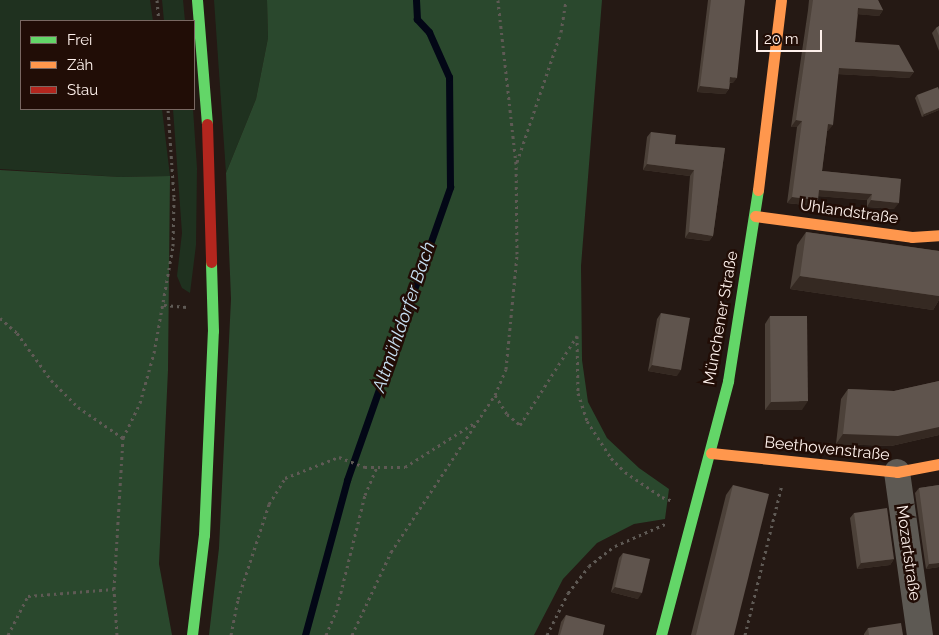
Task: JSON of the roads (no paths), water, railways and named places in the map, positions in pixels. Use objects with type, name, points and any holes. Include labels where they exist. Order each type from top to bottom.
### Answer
[{"type":"street","points":[[192,635],[204,535],[213,331],[205,72],[197,0]]},
{"type":"street","name":"Münchener Straße","points":[[661,635],[712,453],[728,381],[755,216],[781,0]]},
{"type":"street","name":"Uhlandstraße","points":[[755,216],[912,237],[939,235]]},
{"type":"street","name":"Beethovenstraße","points":[[712,453],[897,472],[939,464]]},
{"type":"street","name":"Mozartstraße","points":[[897,472],[920,635]]},
{"type":"waterway","name":"Altmühldorfer Bach","points":[[305,635],[347,480],[450,187],[449,77],[429,32],[417,19],[416,0]]}]
